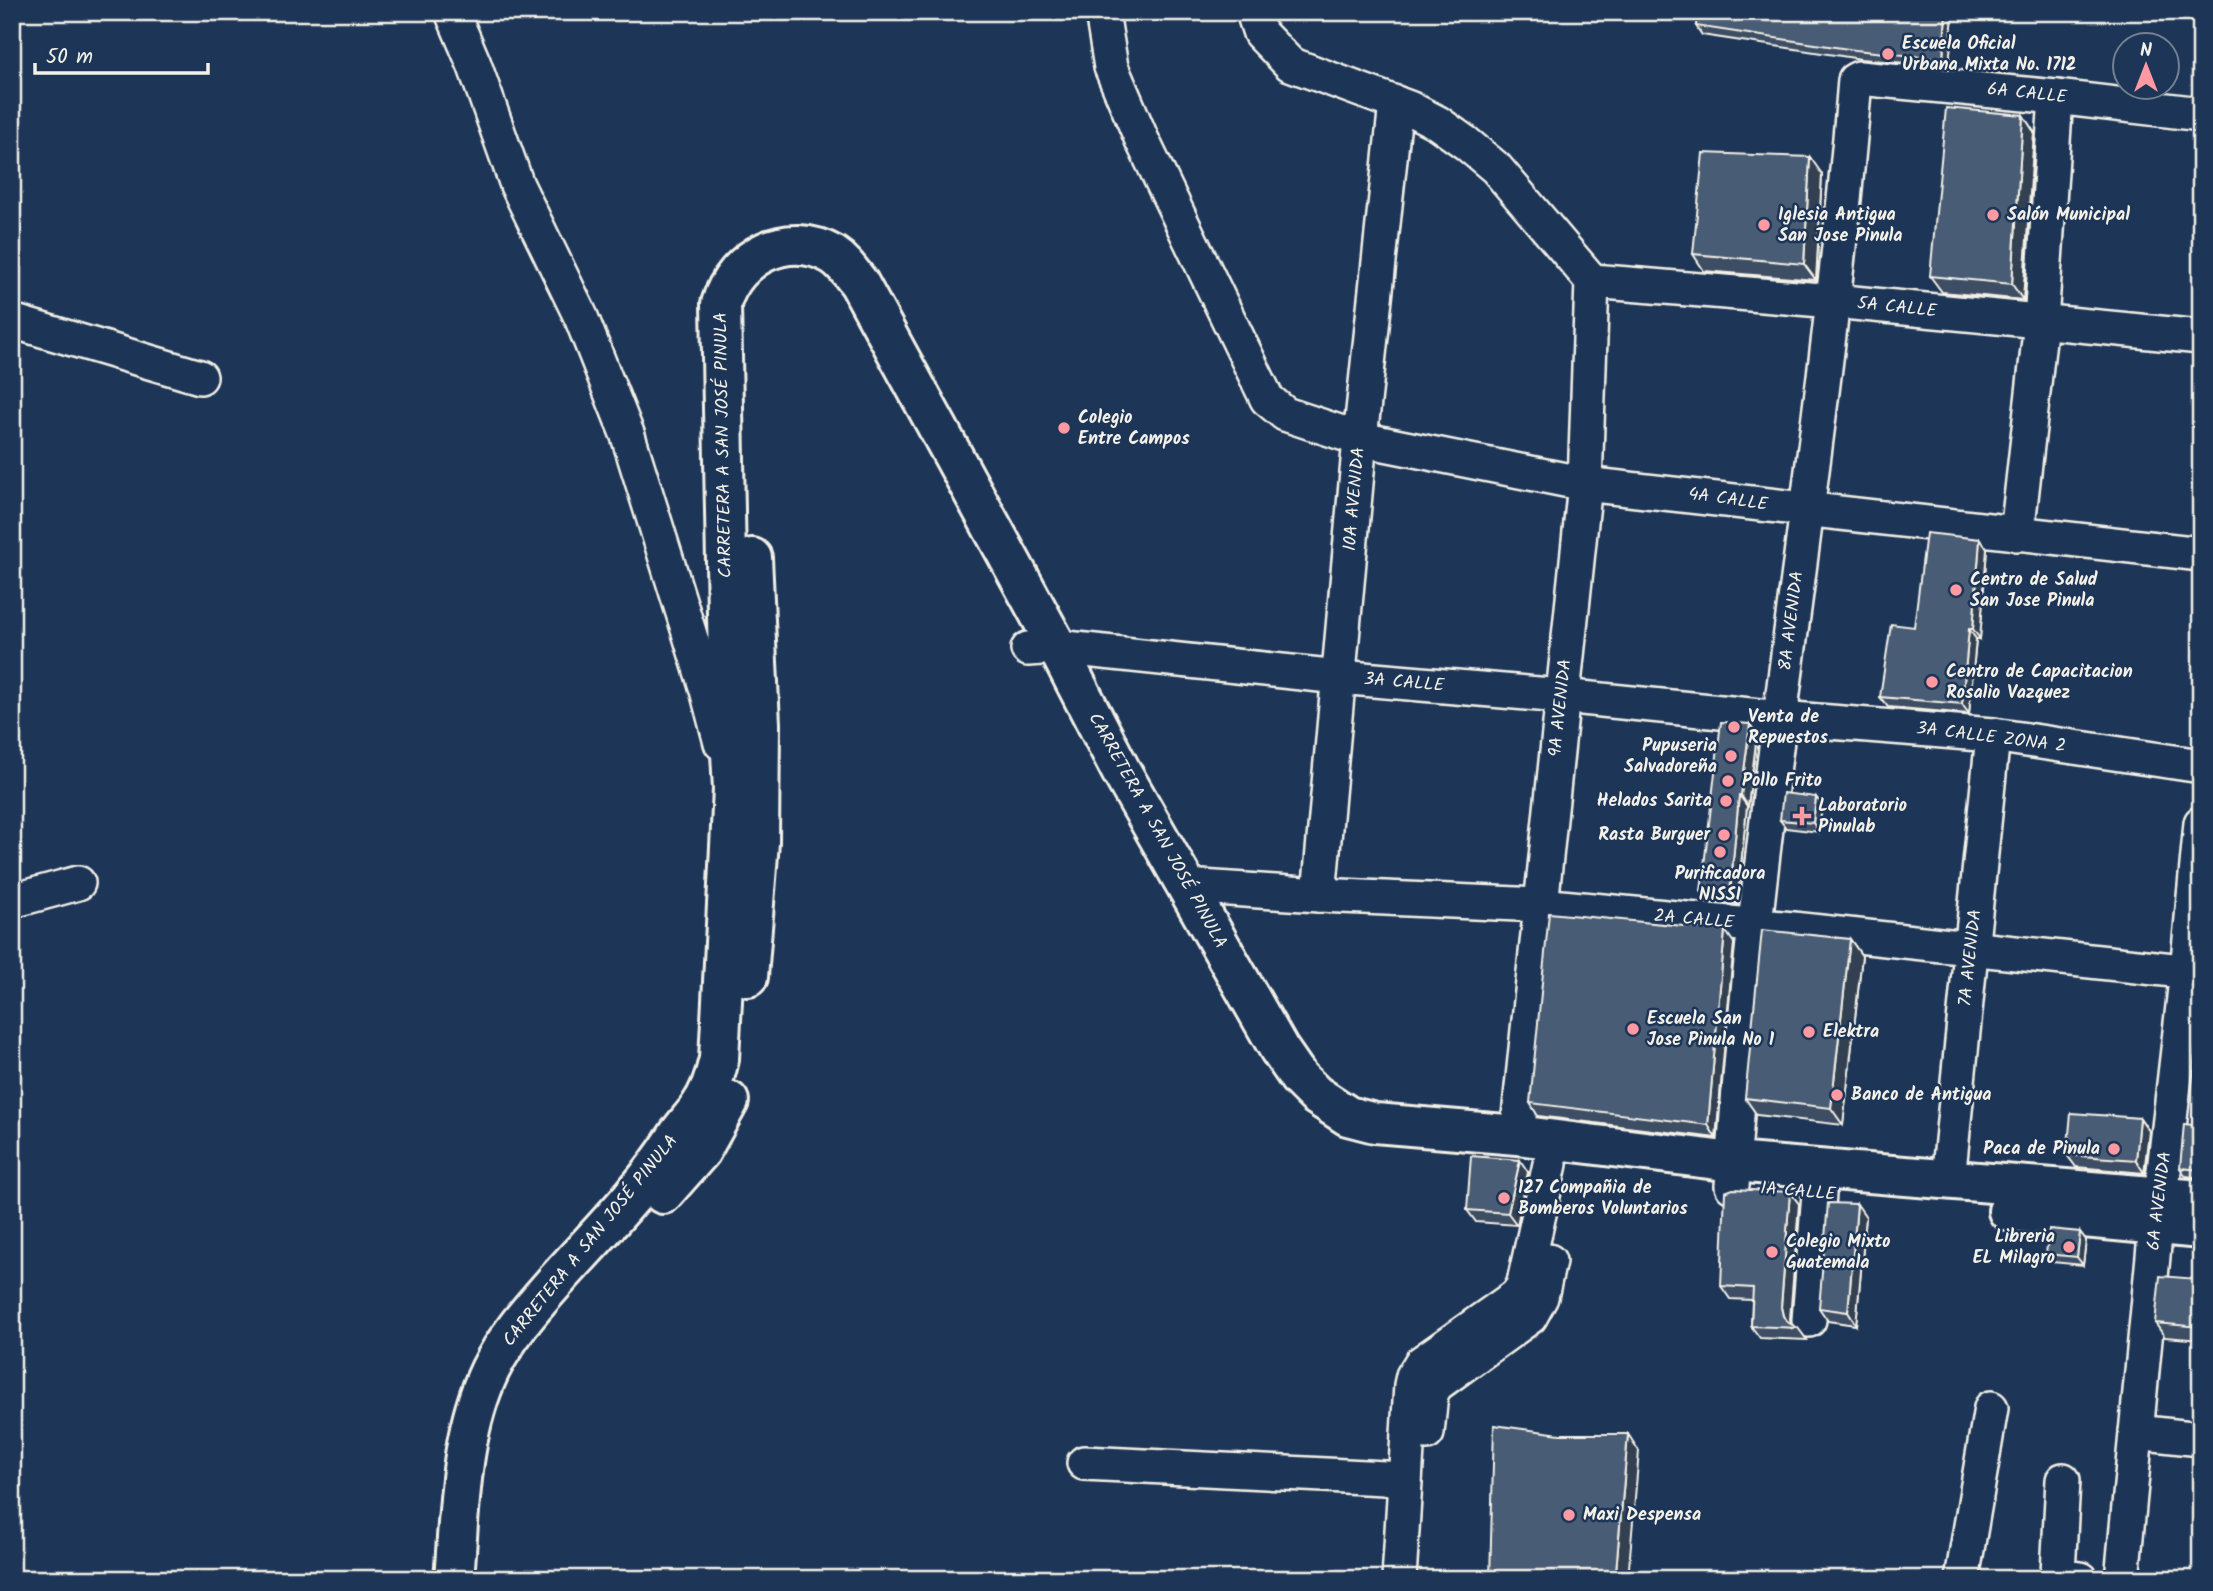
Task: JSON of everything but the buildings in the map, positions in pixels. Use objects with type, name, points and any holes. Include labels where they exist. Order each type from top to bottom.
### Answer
[{"type":"main road","name":"CARRETERA A SAN JOSÉ PINULA","points":[[454,1579],[466,1441],[472,1415],[490,1370],[519,1324],[653,1171],[710,1092],[719,1059],[733,789],[729,718],[721,304],[728,285],[738,273],[751,260],[768,250],[788,244],[819,248],[835,257],[859,283],[1043,648],[1100,783],[1256,1059],[1276,1088],[1297,1111],[1327,1132],[1354,1142],[1397,1136]]},
{"type":"main road","name":"CARRETERA A SAN JOSÉ PINULA","points":[[475,1579],[488,1434],[512,1371],[547,1322],[701,1151],[729,1101],[739,1065],[759,842],[760,737],[741,312],[748,293],[760,279],[777,270],[800,269],[820,279],[837,298],[1043,648],[1121,771],[1273,1039],[1305,1085],[1326,1103],[1348,1116],[1397,1136]]},
{"type":"main road","name":"1A CALLE","points":[[1397,1136],[1517,1135],[1733,1174]]},
{"type":"main road","name":"1A CALLE","points":[[1397,1136],[1559,1165],[1733,1174],[2159,1211],[2201,1200]]},
{"type":"main road","name":"1A CALLE","points":[[1820,1181],[1948,1180],[2159,1211],[2201,1229]]},
{"type":"street","points":[[452,12],[474,64],[517,185],[580,317],[628,436],[707,690],[733,789]]},
{"type":"street","name":"4A CALLE","points":[[1102,12],[1111,67],[1142,140],[1267,399],[1285,414],[1360,439],[1585,484],[2201,554]]},
{"type":"street","points":[[1250,14],[1259,33],[1290,64],[1396,103],[1438,123],[1466,143],[1496,168],[1592,281]]},
{"type":"street","name":"6A CALLE","points":[[1855,81],[1859,78],[2201,114]]},
{"type":"street","name":"8A AVENIDA","points":[[1733,1174],[1754,925],[1833,301],[1855,81]]},
{"type":"street","points":[[2017,534],[2041,322],[2056,97]]},
{"type":"street","name":"10A AVENIDA","points":[[1319,895],[1360,439],[1396,103]]},
{"type":"street","name":"5A CALLE","points":[[1592,281],[1833,301],[2201,337]]},
{"type":"street","name":"9A AVENIDA","points":[[1517,1135],[1585,484],[1592,281]]},
{"type":"street","points":[[12,321],[200,377]]},
{"type":"street","name":"3A CALLE","points":[[1043,648],[1780,718]]},
{"type":"street","name":"3A CALLE ZONA 2","points":[[1780,718],[1993,736],[2201,766]]},
{"type":"street","name":"7A AVENIDA","points":[[1948,1180],[1993,736]]},
{"type":"street","name":"6A AVENIDA","points":[[2122,1579],[2159,1211],[2194,972],[2201,823]]},
{"type":"street","points":[[12,901],[78,883]]},
{"type":"street","name":"2A CALLE","points":[[1186,886],[1540,905],[2194,972]]},
{"type":"street","points":[[1399,1579],[1410,1385],[1413,1376],[1421,1363],[1516,1296],[1523,1287],[1559,1165]]},
{"type":"street","points":[[1418,1579],[1431,1394],[1436,1385],[1530,1317],[1538,1306],[1559,1165]]},
{"type":"street","points":[[1809,1320],[1820,1181]]},
{"type":"street","points":[[1962,1579],[1991,1408]]},
{"type":"street","points":[[2136,1432],[2201,1439]]},
{"type":"street","points":[[1084,1463],[1405,1479]]},
{"type":"street","points":[[2063,1480],[2058,1573],[2064,1577],[2081,1579]]},
{"type":"place","name":"Escuela Oficial Urbana Mixta No. 1712","points":[[1888,54]]},
{"type":"place","name":"Salón Municipal","points":[[1993,215]]},
{"type":"place","name":"Iglesia Antigua San Jose Pinula","points":[[1764,225]]},
{"type":"place","name":"Colegio Entre Campos","points":[[1064,428]]},
{"type":"place","name":"Centro de Salud San Jose Pinula","points":[[1956,590]]},
{"type":"place","name":"Centro de Capacitacion Rosalio Vazquez","points":[[1932,682]]},
{"type":"place","name":"Venta de Repuestos","points":[[1734,727]]},
{"type":"place","name":"Pupuseria Salvadoreña","points":[[1731,756]]},
{"type":"place","name":"Pollo Frito","points":[[1728,781]]},
{"type":"place","name":"Helados Sarita","points":[[1726,801]]},
{"type":"place","name":"Laboratorio Pinulab","points":[[1802,816]]},
{"type":"place","name":"Rasta Burguer","points":[[1724,835]]},
{"type":"place","name":"Purificadora NISSI","points":[[1720,852]]},
{"type":"place","name":"Escuela San Jose Pinula No 1","points":[[1633,1029]]},
{"type":"place","name":"Elektra","points":[[1809,1032]]},
{"type":"place","name":"Banco de Antigua","points":[[1837,1095]]},
{"type":"place","name":"Paca de Pinula","points":[[2114,1149]]},
{"type":"place","name":"127 Compañia de Bomberos Voluntarios","points":[[1504,1198]]},
{"type":"place","name":"Libreria EL Milagro","points":[[2069,1247]]},
{"type":"place","name":"Colegio Mixto Guatemala","points":[[1772,1252]]},
{"type":"place","name":"Maxi Despensa","points":[[1569,1515]]}]
